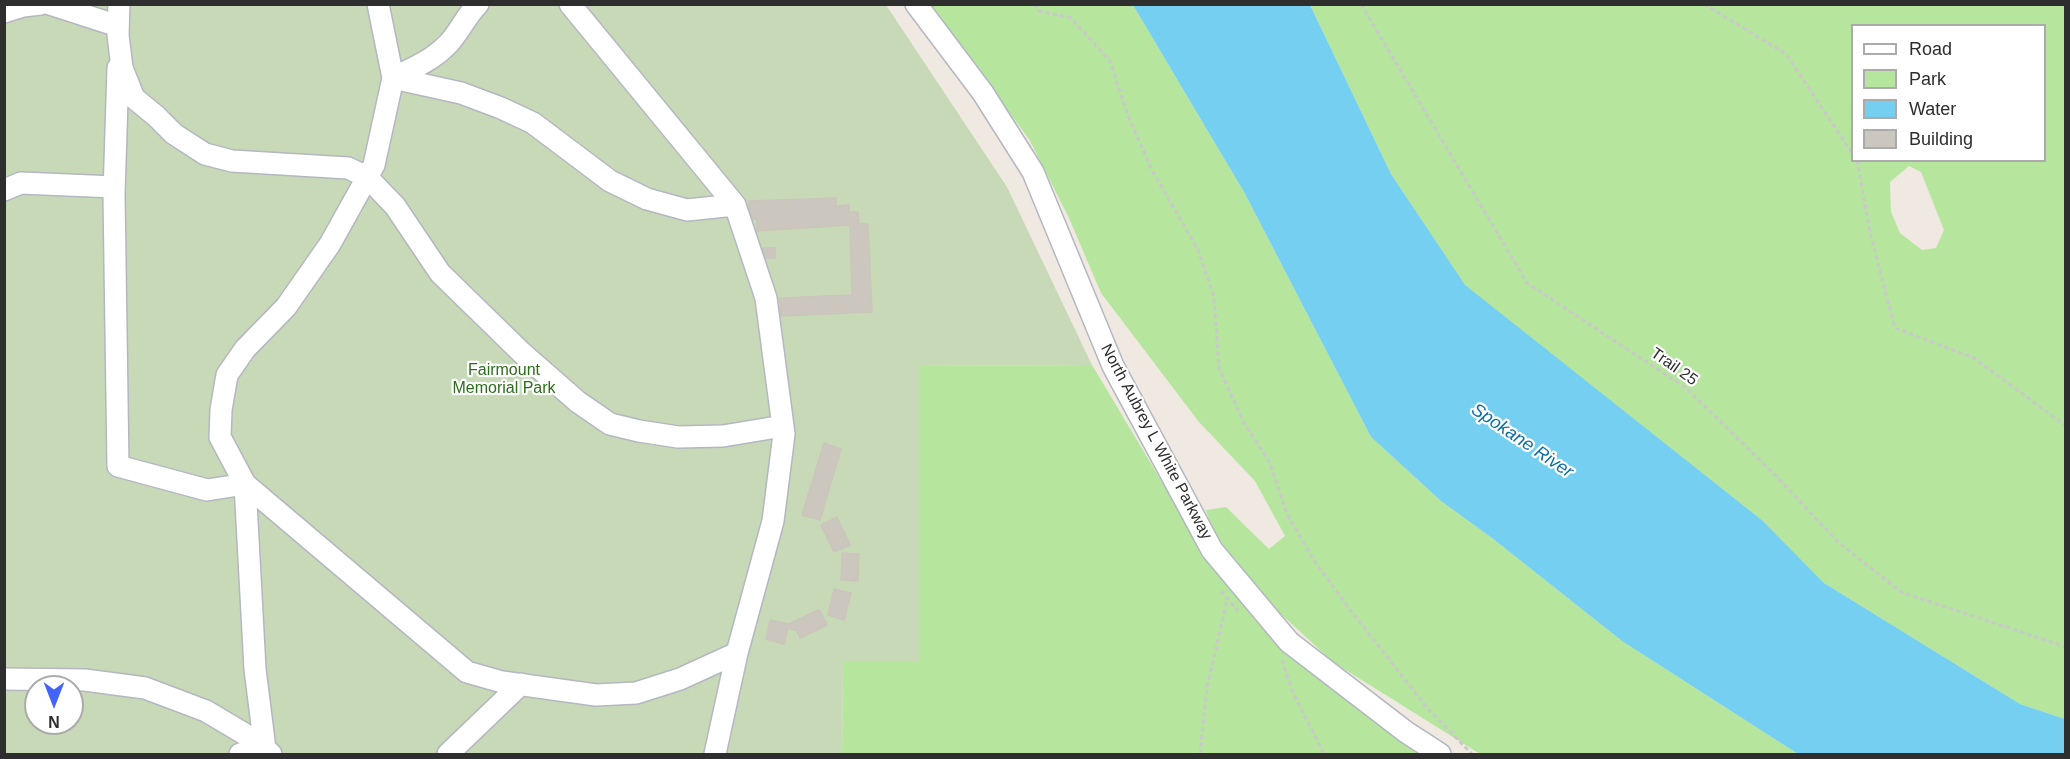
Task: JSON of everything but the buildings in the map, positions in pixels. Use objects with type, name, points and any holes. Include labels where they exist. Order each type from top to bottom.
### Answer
[{"type":"street","points":[[4,12],[23,6],[41,4]]},
{"type":"street","points":[[50,4],[119,37]]},
{"type":"street","points":[[119,4],[114,187],[118,466],[207,490],[245,484]]},
{"type":"street","points":[[378,4],[393,78],[374,165],[330,244],[286,307],[245,349],[227,375],[221,410],[220,437],[245,484],[466,672],[502,682],[596,695],[636,693],[680,679],[737,652]]},
{"type":"street","points":[[393,78],[424,64],[450,42],[467,15],[478,4]]},
{"type":"street","points":[[570,4],[735,205],[766,298],[784,434],[773,521],[737,652],[715,754]]},
{"type":"street","name":"North Aubrey L White Parkway","points":[[916,4],[983,93],[1033,172],[1113,366],[1212,550],[1289,642],[1406,732],[1440,754]]},
{"type":"street","points":[[119,37],[122,68],[134,98],[174,134],[205,154],[232,161],[348,168],[367,177],[395,206],[440,273],[522,353],[578,402],[610,424],[678,437],[723,436],[783,426]]},
{"type":"street","points":[[393,78],[461,93],[533,123],[609,181],[647,199],[687,210],[735,205]]},
{"type":"street","points":[[4,190],[21,183],[114,187]]},
{"type":"street","points":[[245,484],[255,669],[268,752]]},
{"type":"street","points":[[4,679],[85,680],[145,688],[206,711],[243,733],[268,752]]},
{"type":"street","points":[[448,754],[521,684]]},
{"type":"street","points":[[240,754],[268,752]]},
{"type":"path","points":[[1034,4],[1039,11],[1071,18],[1110,61],[1128,116],[1152,170],[1198,250],[1214,297],[1220,368],[1244,423],[1270,463],[1287,514],[1313,559],[1350,611],[1428,709],[1472,754]]},
{"type":"path","name":"Trail 25","points":[[1361,4],[1527,283],[1686,388],[1776,476],[1838,542],[1901,592],[2066,647]]},
{"type":"path","points":[[1704,4],[1786,54],[1851,152]]},
{"type":"path","points":[[1857,162],[1871,237],[1895,328],[1974,358],[2066,426]]},
{"type":"path","points":[[1200,754],[1207,688],[1227,600]]},
{"type":"path","points":[[1281,657],[1293,693],[1324,754]]},
{"type":"green space","name":"Fairmount Memorial Park","points":[[4,5],[886,5],[1007,187],[1092,365],[919,366],[919,662],[843,661],[842,754],[5,754]]},
{"type":"green space","points":[[929,5],[1133,5],[1244,192],[1371,437],[1441,501],[1492,538],[1622,641],[1798,754],[1480,754],[1333,662],[1268,602],[1212,530],[1206,510],[1226,507],[1269,549],[1285,536],[1255,481],[1199,422],[1101,293],[1069,218],[1029,139]]},
{"type":"green space","points":[[1310,5],[2065,5],[2065,719],[2020,704],[1824,583],[1763,521],[1464,285],[1391,174]],"holes":[[[1909,166],[1921,172],[1944,230],[1936,248],[1922,250],[1900,233],[1891,212],[1890,182]]]},
{"type":"green space","points":[[1092,365],[1202,549],[1427,754],[842,754],[843,661],[919,661],[919,366]]},
{"type":"water","name":"Spokane River","points":[[1133,5],[1310,5],[1391,174],[1465,285],[1763,521],[1824,583],[2020,704],[2065,719],[2065,754],[1798,754],[1622,641],[1492,538],[1441,501],[1371,437],[1244,192]]}]
